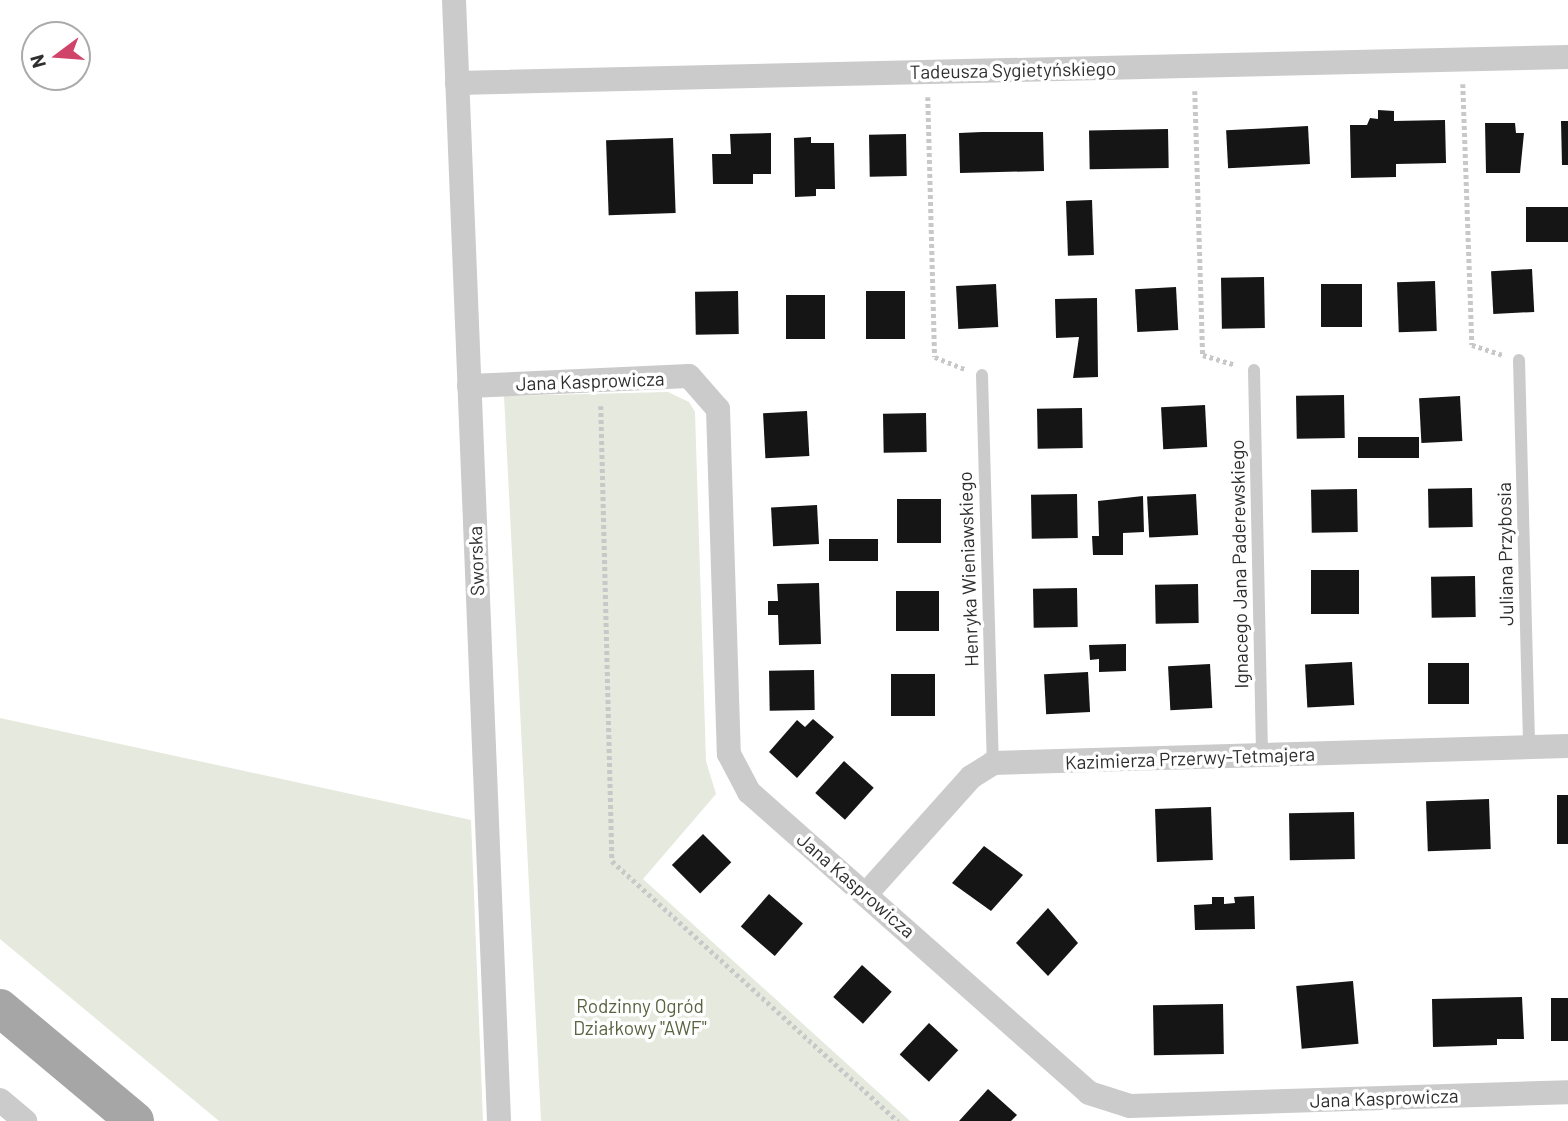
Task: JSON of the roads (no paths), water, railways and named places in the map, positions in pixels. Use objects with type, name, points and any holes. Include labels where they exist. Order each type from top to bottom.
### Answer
[{"type":"main road","points":[[0,1009],[135,1121]]},
{"type":"street","name":"Sworska","points":[[454,0],[499,1121]]},
{"type":"street","name":"Tadeusza Sygietyńskiego","points":[[457,83],[1568,57]]},
{"type":"street","name":"Jana Kasprowicza","points":[[469,386],[689,376],[718,409],[729,754],[749,792],[867,893],[1089,1093],[1130,1106],[1568,1092]]},
{"type":"street","name":"Kazimierza Przerwy-Tetmajera","points":[[993,763],[1568,746]]},
{"type":"street","points":[[867,893],[971,777],[993,763]]},
{"type":"street","points":[[0,1100],[25,1121]]},
{"type":"lane","name":"Juliana Przybosia","points":[[1519,360],[1529,747]]},
{"type":"lane","name":"Ignacego Jana Paderewskiego","points":[[1254,370],[1262,757]]},
{"type":"lane","name":"Henryka Wieniawskiego","points":[[982,375],[993,763]]},
{"type":"park label","name":"Rodzinny Ogród Działkowy \"AWF\"","points":[[640,1017]]}]
